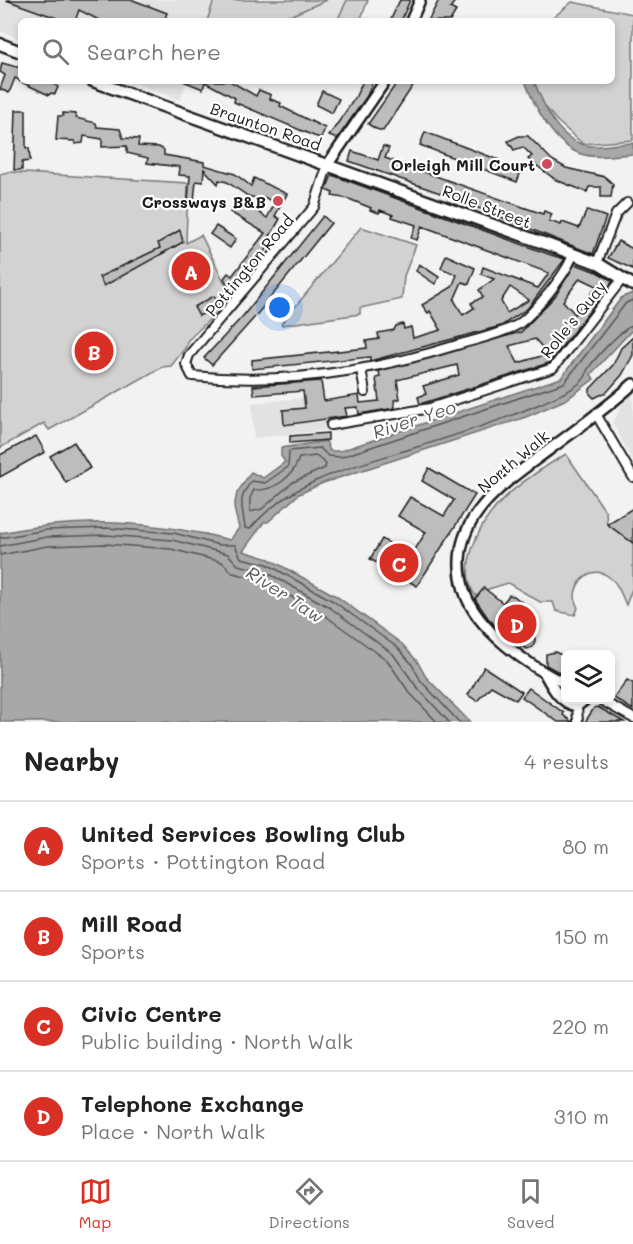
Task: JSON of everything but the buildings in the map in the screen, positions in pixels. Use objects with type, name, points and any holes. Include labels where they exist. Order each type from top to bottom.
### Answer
[{"type":"main road","points":[[0,44],[18,51]]},
{"type":"main road","name":"Braunton Road","points":[[101,84],[328,164]]},
{"type":"main road","name":"Rolle Street","points":[[328,164],[597,263],[630,282]]},
{"type":"street","points":[[412,18],[420,0]]},
{"type":"street","points":[[328,164],[383,84]]},
{"type":"street","name":"Pottington Road","points":[[328,164],[314,207],[189,355],[186,364],[192,376],[252,380],[362,369]]},
{"type":"street","points":[[597,263],[616,214],[627,203]]},
{"type":"street","points":[[365,392],[362,369],[421,356],[515,326],[536,306],[567,268],[573,254]]},
{"type":"street","name":"Rolle's Quay","points":[[330,425],[430,408],[553,368],[630,282]]},
{"type":"street","name":"North Walk","points":[[561,682],[545,674],[487,627],[470,606],[460,577],[462,542],[475,515],[500,486],[633,384]]},
{"type":"street","points":[[596,414],[633,477]]},
{"type":"street","points":[[545,674],[558,694],[577,706]]},
{"type":"street","points":[[609,704],[633,718]]},
{"type":"street","points":[[577,706],[578,722]]},
{"type":"shaded area","points":[[0,0],[368,0],[361,18],[18,18],[18,38],[0,31]]},
{"type":"shaded area","points":[[214,0],[327,0],[285,18],[208,18]]},
{"type":"shaded area","points":[[347,0],[368,0],[361,18],[338,18]]},
{"type":"shaded area","points":[[572,2],[633,14],[633,140],[583,144],[557,121],[536,96],[535,84],[615,84],[615,18],[553,18]]},
{"type":"shaded area","points":[[137,84],[186,84],[180,100]]},
{"type":"shaded area","points":[[8,172],[188,183],[186,243],[201,235],[232,298],[187,341],[186,347],[171,366],[162,367],[49,430],[44,423],[0,448],[0,174]]},
{"type":"shaded area","points":[[361,227],[416,245],[404,276],[402,299],[360,308],[360,314],[282,325],[281,324]]},
{"type":"shaded area","points":[[633,394],[633,462],[613,423],[623,403]]},
{"type":"shaded area","points":[[321,396],[327,430],[254,438],[252,403]]},
{"type":"shaded area","points":[[566,454],[606,512],[607,524],[633,543],[633,586],[626,605],[615,583],[609,577],[594,572],[582,579],[578,586],[575,601],[578,608],[575,615],[556,611],[553,602],[540,602],[508,583],[482,591],[477,597],[470,585],[468,566],[475,542],[483,526],[505,497],[534,474]]},
{"type":"water","points":[[526,84],[535,84],[554,121],[569,138],[590,146],[633,143],[633,154],[593,156],[571,149],[546,124]]},
{"type":"water","name":"River Taw","points":[[633,293],[633,329],[591,374],[594,379],[567,399],[526,417],[323,483],[299,494],[268,522],[264,522],[243,551],[269,559],[336,596],[402,644],[417,661],[426,677],[470,722],[0,722],[0,533],[58,525],[115,523],[172,528],[230,540],[239,528],[234,508],[237,493],[251,472],[263,478],[285,462],[281,456],[281,448],[326,441],[330,451],[340,451],[561,378],[622,297]]},
{"type":"place","name":"Orleigh Mill Court","points":[[547,164]]},
{"type":"place","name":"Crossways B&B","points":[[278,201]]},
{"type":"place","name":"United Services Bowling Club","points":[[191,271]]},
{"type":"place","name":"Mill Road","points":[[94,351]]},
{"type":"place","name":"Civic Centre","points":[[399,563]]},
{"type":"place","name":"Telephone Exchange","points":[[517,624]]},
{"type":"water label","name":"River Yeo","points":[[414,419]]}]
